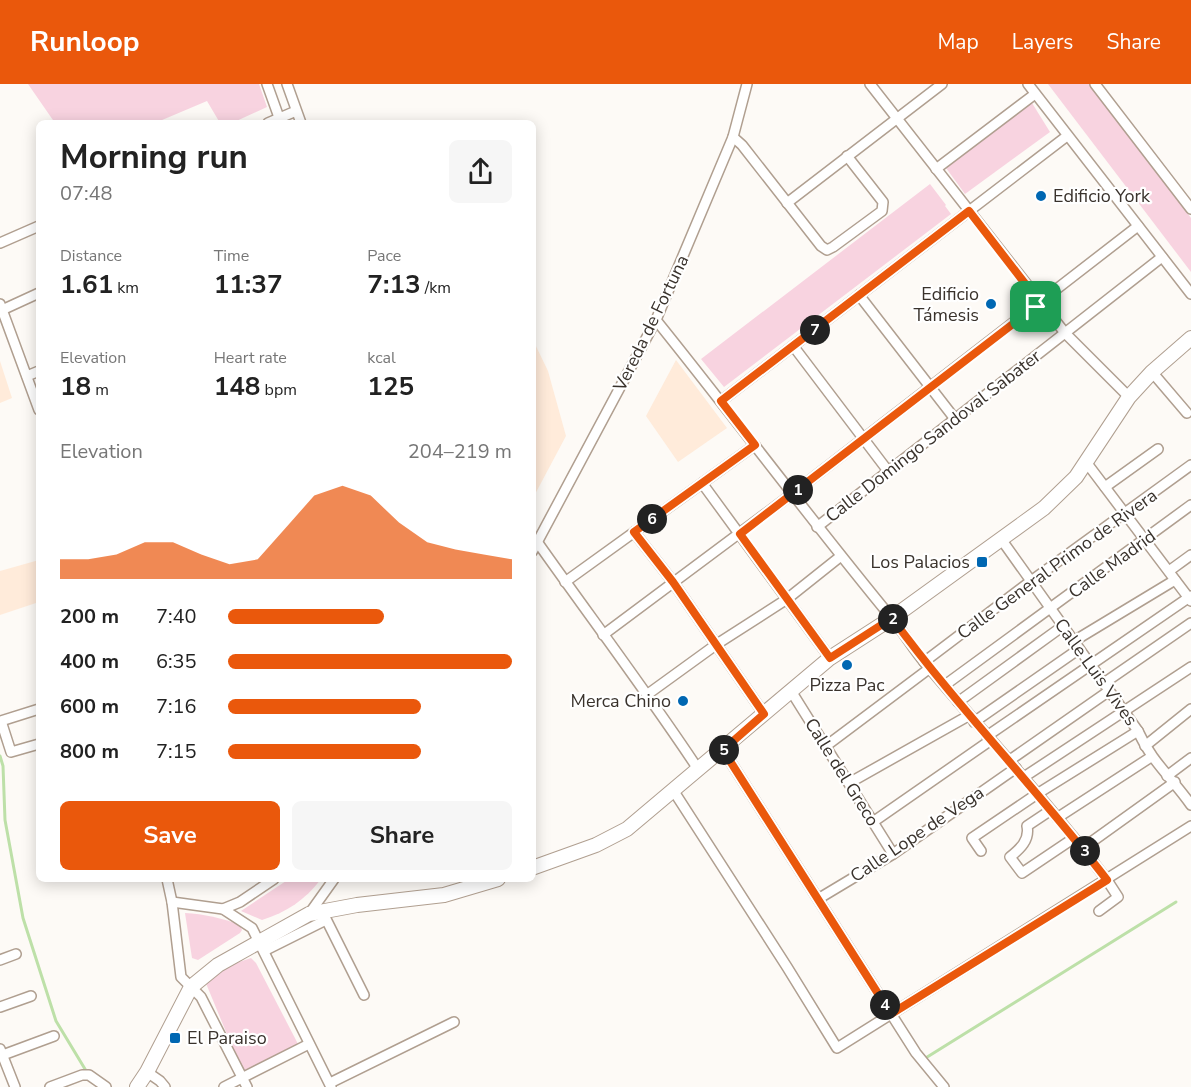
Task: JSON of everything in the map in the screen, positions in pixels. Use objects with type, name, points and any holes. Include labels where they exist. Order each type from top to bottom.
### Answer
[{"type":"main road","points":[[536,867],[596,845],[627,829],[830,658],[892,618],[1044,508],[1076,477],[1130,397],[1152,372],[1191,338]]},
{"type":"main road","points":[[137,1087],[191,987],[208,971],[262,947],[319,915],[444,895],[488,882]]},
{"type":"street","points":[[267,84],[280,120]]},
{"type":"street","points":[[287,84],[300,120]]},
{"type":"street","name":"Vereda de Fortuna","points":[[536,546],[656,320],[733,137],[747,84]]},
{"type":"street","points":[[870,84],[1040,303],[1065,333],[1130,397]]},
{"type":"street","points":[[787,203],[942,84]]},
{"type":"street","points":[[1028,84],[1191,294]]},
{"type":"street","points":[[1095,84],[1191,209]]},
{"type":"street","points":[[936,169],[1035,94]]},
{"type":"street","points":[[282,120],[296,111]]},
{"type":"street","points":[[721,401],[1067,136]]},
{"type":"street","points":[[733,137],[742,145],[820,246],[827,250],[833,248],[882,211],[884,207],[883,202],[847,156]]},
{"type":"street","points":[[603,635],[740,534],[1138,226]]},
{"type":"street","points":[[0,243],[36,227]]},
{"type":"street","name":"Calle Domingo Sandoval Sabater","points":[[817,527],[1162,257]]},
{"type":"street","points":[[36,294],[1,307],[36,402]]},
{"type":"street","points":[[859,295],[955,419]]},
{"type":"street","points":[[656,320],[927,665],[971,719],[1024,777],[1107,880],[1118,897],[1099,911]]},
{"type":"street","points":[[794,347],[888,471]]},
{"type":"street","points":[[27,376],[36,372]]},
{"type":"street","points":[[1152,372],[1187,412]]},
{"type":"street","points":[[565,582],[755,445]]},
{"type":"street","points":[[1105,487],[1158,449]]},
{"type":"street","points":[[873,822],[1091,665],[1190,598],[1086,462]]},
{"type":"street","name":"Calle General Primo de Rivera","points":[[826,746],[1031,581],[1191,465]]},
{"type":"street","points":[[702,483],[830,658]]},
{"type":"street","name":"Calle Madrid","points":[[945,685],[1191,505]]},
{"type":"street","points":[[634,532],[673,582],[764,714]]},
{"type":"street","name":"Calle Luis Vives","points":[[1001,539],[1138,731],[1151,757],[1191,805]]},
{"type":"street","points":[[538,543],[648,694],[698,769]]},
{"type":"street","points":[[1168,571],[1191,555]]},
{"type":"street","points":[[648,694],[717,644],[788,599],[841,556]]},
{"type":"street","points":[[849,783],[971,719],[1175,580]]},
{"type":"street","name":"Calle Lope de Vega","points":[[818,899],[893,854],[1013,764],[1107,687],[1191,623]]},
{"type":"street","points":[[958,702],[1063,626]]},
{"type":"street","points":[[1024,777],[1191,667]]},
{"type":"street","name":"Calle del Greco","points":[[791,691],[893,854]]},
{"type":"street","points":[[36,710],[1,721],[11,752],[36,745]]},
{"type":"street","points":[[1145,746],[1191,710]]},
{"type":"street","points":[[981,851],[972,838],[1138,731]]},
{"type":"street","points":[[723,750],[915,1053],[944,1087]]},
{"type":"street","points":[[1074,838],[1022,873],[1010,857],[1022,848],[1028,833],[1027,826],[1054,814],[1151,757]]},
{"type":"street","points":[[1083,848],[1171,779],[1191,758]]},
{"type":"street","points":[[673,790],[837,1048],[1191,826]]},
{"type":"street","points":[[168,882],[181,977],[201,997],[247,1087]]},
{"type":"street","points":[[223,909],[240,902],[270,882]]},
{"type":"street","points":[[333,882],[319,915],[364,995]]},
{"type":"street","points":[[172,902],[223,909],[252,928],[331,1085],[454,1022]]},
{"type":"street","points":[[0,960],[16,954]]},
{"type":"street","points":[[0,1007],[31,996]]},
{"type":"street","points":[[15,1087],[1,1054],[54,1036]]},
{"type":"street","points":[[224,1087],[309,1044]]},
{"type":"street","points":[[147,1072],[165,1087]]},
{"type":"street","points":[[50,1087],[89,1075],[106,1087]]},
{"type":"shaded area","points":[[28,84],[259,84],[267,107],[239,120],[218,120],[207,101],[162,120],[53,120]]},
{"type":"shaded area","points":[[1048,84],[1089,84],[1191,218],[1191,272]]},
{"type":"shaded area","points":[[1032,103],[1050,132],[965,194],[946,168]]},
{"type":"shaded area","points":[[930,184],[951,214],[724,387],[701,359]]},
{"type":"shaded area","points":[[536,346],[548,371],[566,436],[536,492]]},
{"type":"shaded area","points":[[676,360],[727,428],[678,462],[646,416]]},
{"type":"shaded area","points":[[0,361],[12,398],[0,403]]},
{"type":"shaded area","points":[[36,561],[36,603],[0,615],[0,571]]},
{"type":"shaded area","points":[[284,882],[318,882],[302,899],[271,917],[262,920],[241,911]]},
{"type":"shaded area","points":[[185,913],[226,920],[240,925],[242,930],[198,960],[192,958]]},
{"type":"shaded area","points":[[251,958],[256,963],[298,1044],[243,1073],[205,981],[236,963]]},
{"type":"waterway","points":[[0,756],[3,766],[5,820],[23,918],[56,1021],[88,1074]]},
{"type":"waterway","points":[[924,1059],[1176,902]]},
{"type":"place","name":"Edificio York","points":[[1041,196]]},
{"type":"place","name":"Edificio Támesis","points":[[991,304]]},
{"type":"place","name":"Los Palacios","points":[[982,562]]},
{"type":"place","name":"Pizza Pac","points":[[847,665]]},
{"type":"place","name":"Merca Chino","points":[[683,701]]},
{"type":"place","name":"El Paraiso","points":[[175,1038]]},
{"type":"route","points":[[969,211],[1040,303],[1036,307],[930,386],[740,534],[830,658],[892,618],[968,716],[1010,760],[1107,880],[891,1014],[723,750],[764,714],[673,582],[634,532],[755,445],[721,401],[969,211]]}]
